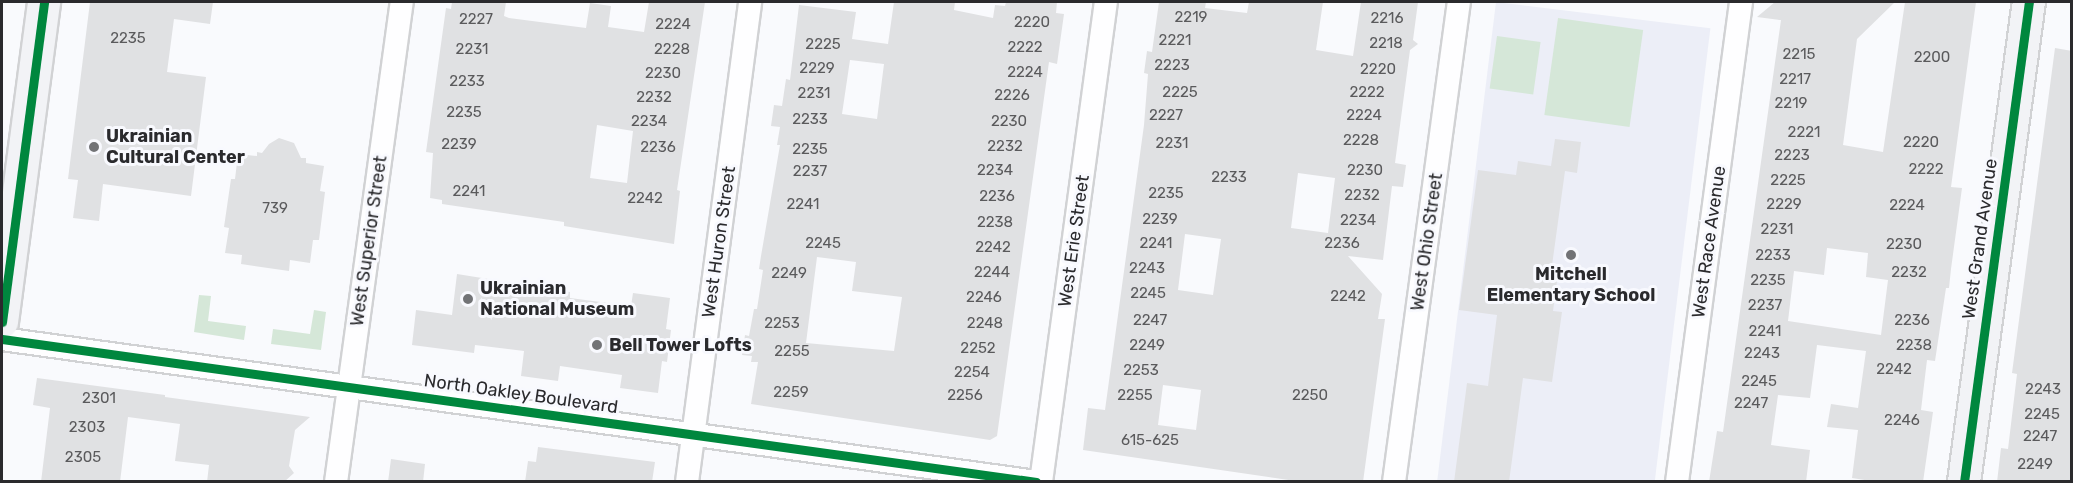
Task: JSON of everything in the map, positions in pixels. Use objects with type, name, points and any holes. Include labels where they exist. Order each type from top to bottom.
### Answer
[{"type":"main road","points":[[2,322],[44,2]]},
{"type":"main road","name":"West Grand Avenue","points":[[1964,482],[2029,2]]},
{"type":"street","name":"West Superior Street","points":[[336,482],[402,2]]},
{"type":"street","name":"West Huron Street","points":[[687,482],[750,2]]},
{"type":"street","name":"West Erie Street","points":[[1039,482],[1106,2]]},
{"type":"street","name":"West Ohio Street","points":[[1394,482],[1460,2]]},
{"type":"street","name":"West Race Avenue","points":[[1677,482],[1741,2]]},
{"type":"street","name":"North Oakley Boulevard","points":[[2,339],[1039,482]]},
{"type":"shaded area","name":"Mitchell Elementary School","points":[[1496,2],[1710,28],[1655,482],[1437,482]]},
{"type":"green space","points":[[1558,18],[1643,30],[1630,127],[1544,115]]},
{"type":"green space","points":[[1497,36],[1541,42],[1533,95],[1490,88]]},
{"type":"green space","points":[[199,295],[211,296],[208,321],[246,326],[244,340],[194,332]]},
{"type":"green space","points":[[314,310],[326,312],[321,350],[271,344],[273,329],[310,334]]},
{"type":"building","points":[[90,2],[213,2],[210,24],[174,19],[167,72],[206,77],[191,196],[103,184],[99,221],[73,218],[78,180],[68,179]]},
{"type":"building","points":[[452,2],[506,2],[504,16],[509,18],[586,28],[590,3],[611,6],[608,27],[644,32],[649,2],[705,2],[677,190],[680,191],[674,244],[564,226],[564,222],[442,204],[442,200],[430,198],[433,153],[426,152],[446,8],[451,9]],"holes":[[[597,125],[633,131],[627,183],[590,178]]]},
{"type":"building","points":[[894,2],[955,2],[954,10],[993,18],[995,5],[1005,6],[1006,2],[1057,2],[1056,13],[1064,14],[1057,64],[1049,62],[997,436],[990,440],[751,404],[758,362],[751,362],[752,356],[742,355],[745,335],[749,336],[754,309],[757,309],[763,270],[759,269],[780,145],[777,145],[780,127],[771,126],[774,105],[782,106],[786,79],[790,80],[799,5],[856,12],[852,39],[888,44]],"holes":[[[850,60],[884,64],[877,119],[842,114]],[[817,257],[856,262],[852,291],[902,297],[894,351],[806,343]]]},
{"type":"building","points":[[1159,2],[1206,2],[1205,8],[1247,13],[1249,2],[1323,2],[1316,50],[1353,56],[1361,2],[1418,2],[1413,40],[1418,44],[1410,50],[1395,163],[1406,165],[1403,187],[1392,186],[1383,260],[1348,256],[1382,294],[1378,319],[1385,319],[1363,482],[1302,482],[1083,450],[1088,408],[1105,410],[1144,125],[1148,74],[1144,73],[1147,51],[1152,52]],"holes":[[[1298,173],[1335,178],[1328,233],[1291,228]],[[1185,234],[1221,239],[1213,295],[1178,290]],[[1163,385],[1201,390],[1196,430],[1158,425]]]},
{"type":"building","points":[[1775,2],[1895,2],[1857,39],[1843,145],[1883,152],[1905,2],[1976,2],[1951,187],[1962,188],[1949,288],[1946,288],[1935,361],[1927,360],[1921,410],[1933,412],[1923,482],[1877,482],[1852,478],[1858,430],[1827,427],[1831,404],[1858,408],[1866,351],[1817,345],[1810,398],[1778,395],[1771,445],[1810,450],[1806,482],[1709,482],[1717,431],[1723,432],[1781,20],[1757,17]],"holes":[[[1827,248],[1868,253],[1866,277],[1888,280],[1881,335],[1788,321],[1794,271],[1824,275]]]},
{"type":"building","points":[[2055,48],[2072,51],[2072,482],[1997,482],[2001,448],[2008,449],[2017,374],[2012,373]]},
{"type":"building","points":[[279,138],[294,143],[301,158],[306,158],[306,163],[324,166],[320,191],[325,192],[319,240],[313,240],[310,263],[290,260],[289,271],[241,264],[242,255],[225,253],[229,228],[224,227],[231,179],[235,179],[238,154],[257,156],[257,152],[262,153],[269,144]]},
{"type":"building","points":[[1555,139],[1581,142],[1577,173],[1565,171],[1550,280],[1557,281],[1553,311],[1562,312],[1552,382],[1523,378],[1509,482],[1454,482],[1467,383],[1488,386],[1497,315],[1459,310],[1478,170],[1516,175],[1518,161],[1551,166]]},
{"type":"building","name":"Bell Tower Lofts","points":[[457,274],[570,292],[570,298],[631,306],[633,293],[670,298],[666,329],[671,330],[667,362],[662,361],[658,393],[620,388],[622,375],[560,366],[558,381],[521,376],[524,351],[475,345],[474,353],[412,345],[416,310],[452,315]]},
{"type":"building","points":[[37,378],[310,417],[295,430],[289,466],[294,473],[284,482],[207,482],[209,465],[175,461],[180,424],[128,417],[120,482],[41,482],[50,408],[33,405]]},
{"type":"building","points":[[538,447],[655,462],[652,482],[525,482],[528,461],[536,462]]},
{"type":"building","points":[[391,459],[425,464],[423,482],[388,482]]},
{"type":"cycle path","points":[[2,322],[44,2]]},
{"type":"cycle path","points":[[1964,482],[2029,2]]},
{"type":"cycle path","points":[[2,339],[1036,482]]},
{"type":"place","name":"Ukrainian Cultural Center","points":[[94,147]]},
{"type":"place","name":"Mitchell Elementary School","points":[[1571,255]]},
{"type":"place","name":"Ukrainian National Museum","points":[[468,299]]},
{"type":"place","name":"Bell Tower Lofts","points":[[597,345]]}]
